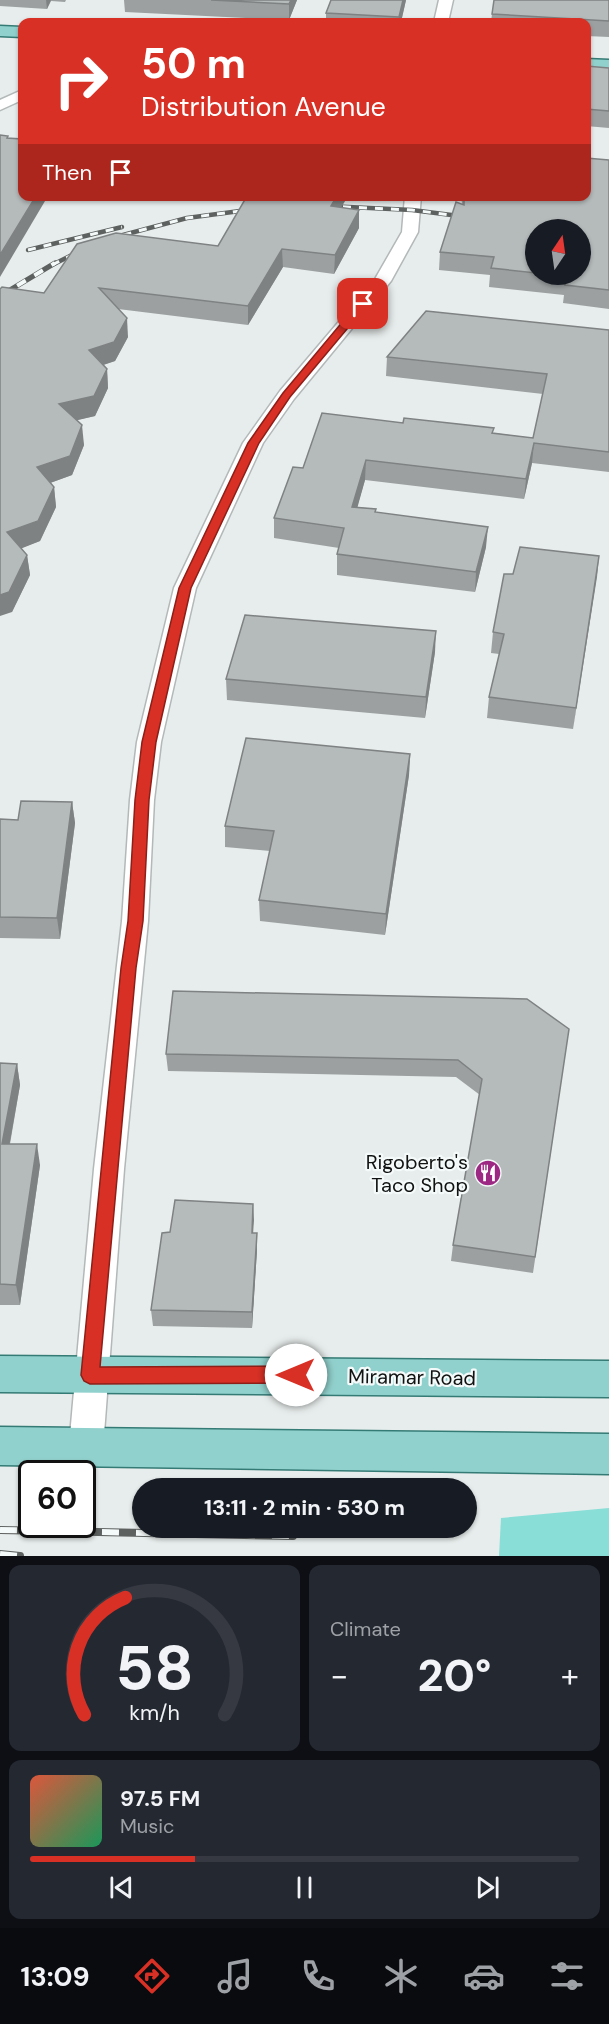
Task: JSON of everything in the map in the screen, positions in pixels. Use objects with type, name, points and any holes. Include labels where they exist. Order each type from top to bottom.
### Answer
[{"type":"main road","points":[[0,31],[18,32]]},
{"type":"main road","points":[[591,64],[609,65]]},
{"type":"main road","name":"Miramar Road","points":[[0,1374],[609,1379]]},
{"type":"main road","points":[[0,1446],[609,1454]]},
{"type":"street","points":[[442,18],[446,0]]},
{"type":"street","points":[[0,106],[18,96]]},
{"type":"street","points":[[86,1447],[90,1375],[135,921],[142,800],[149,742],[185,588],[253,443],[287,395],[382,280],[410,232],[413,201]]},
{"type":"shaded area","points":[[609,1508],[609,1556],[499,1556],[501,1518]]},
{"type":"building","points":[[211,0],[291,0],[289,4]]},
{"type":"building","points":[[331,0],[403,0],[399,17],[326,13]]},
{"type":"building","points":[[494,0],[609,0],[609,21],[591,20],[591,18],[492,14]]},
{"type":"building","points":[[591,66],[609,68],[609,111],[591,109]]},
{"type":"building","points":[[0,135],[18,139],[18,201],[33,201],[0,255]]},
{"type":"building","points":[[591,158],[609,160],[609,290],[565,285],[591,285],[591,219],[525,219],[525,272],[491,268],[494,257],[440,252],[456,202],[464,205],[464,201],[591,201]]},
{"type":"building","points":[[244,201],[334,201],[331,206],[359,210],[335,255],[282,249],[248,306],[99,288],[127,318],[114,342],[89,350],[107,369],[94,396],[59,404],[82,425],[70,456],[37,467],[54,487],[38,521],[7,532],[27,555],[9,592],[0,595],[0,289],[2,287],[44,293],[77,244],[116,233],[218,246]]},
{"type":"building","points":[[426,311],[609,330],[609,452],[534,443],[526,479],[366,460],[352,507],[488,527],[476,572],[337,554],[344,528],[274,518],[293,467],[303,468],[322,413],[403,423],[404,418],[494,428],[492,433],[533,438],[547,374],[387,357]]},
{"type":"building","points":[[520,547],[599,556],[576,708],[489,697],[504,634],[493,632],[504,574],[513,574]]},
{"type":"building","points":[[245,615],[436,631],[426,697],[226,679]]},
{"type":"building","points":[[246,738],[410,754],[386,914],[259,900],[274,831],[225,826]]},
{"type":"building","points":[[21,801],[72,802],[57,918],[0,917],[0,819],[18,820]]},
{"type":"building","points":[[173,991],[527,999],[569,1029],[535,1257],[453,1245],[482,1079],[458,1060],[166,1054]]},
{"type":"building","points":[[0,1063],[17,1064],[2,1144],[37,1144],[16,1285],[0,1284]]},
{"type":"building","points":[[175,1200],[253,1204],[252,1233],[257,1233],[252,1312],[151,1310],[162,1233],[170,1232]]},
{"type":"railway","points":[[327,206],[412,210],[467,217]]},
{"type":"railway","points":[[108,239],[187,218],[255,209]]},
{"type":"railway","points":[[28,250],[122,227]]},
{"type":"railway","points":[[52,265],[86,248]]},
{"type":"railway","points":[[0,296],[55,263]]},
{"type":"railway","points":[[0,1530],[132,1533]]},
{"type":"railway","points":[[0,1554],[20,1556]]},
{"type":"place","name":"Rigoberto's Taco Shop","points":[[488,1173]]},
{"type":"route","points":[[296,1375],[90,1375],[135,921],[142,800],[149,742],[185,588],[253,443],[287,395],[363,304]]}]
